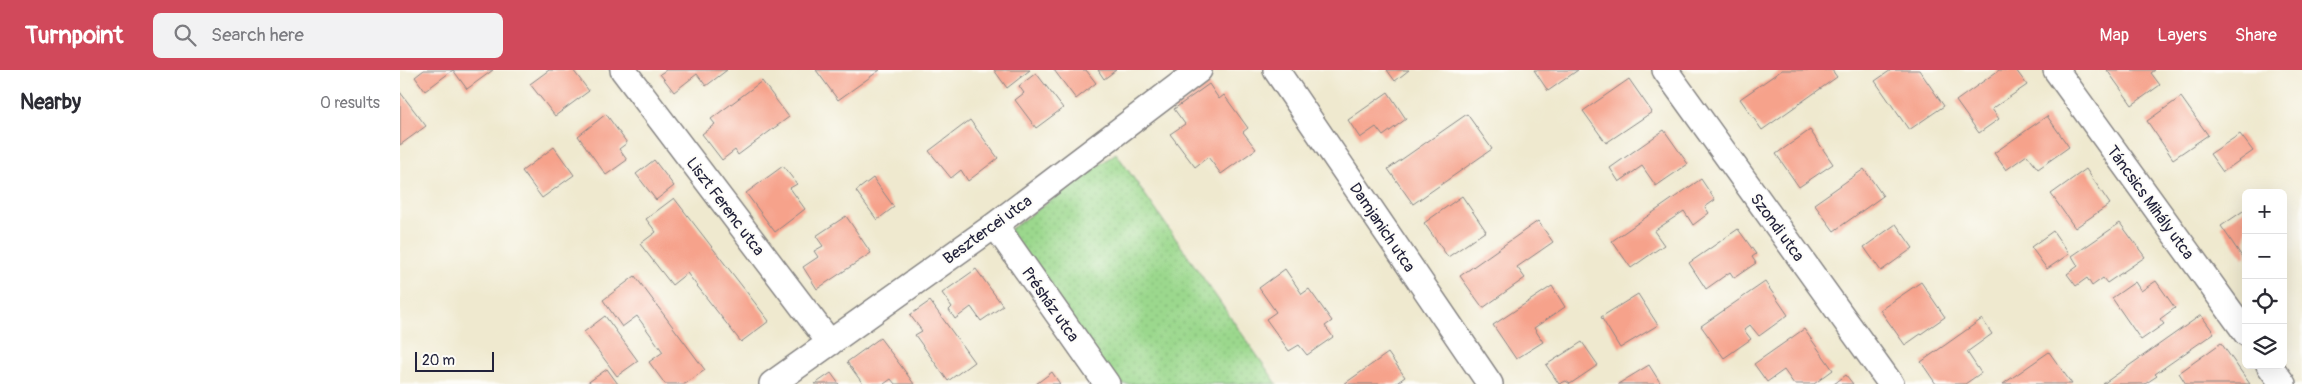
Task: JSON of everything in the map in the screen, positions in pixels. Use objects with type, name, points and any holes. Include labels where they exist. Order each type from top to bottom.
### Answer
[{"type":"street","name":"Liszt Ferenc utca","points":[[623,70],[830,343]]},
{"type":"street","name":"Besztercei utca","points":[[772,384],[995,225],[1199,70]]},
{"type":"street","name":"Damjanich utca","points":[[1276,70],[1490,384]]},
{"type":"street","name":"Szondi utca","points":[[1665,70],[1891,384]]},
{"type":"street","name":"Táncsics Mihály utca","points":[[2056,70],[2242,327]]},
{"type":"street","name":"Présház utca","points":[[995,225],[1107,384]]},
{"type":"street","points":[[2272,369],[2282,384]]},
{"type":"green space","points":[[1116,153],[1277,384],[1118,384],[1008,231]]},
{"type":"building","points":[[424,70],[453,70],[425,91],[415,77]]},
{"type":"building","points":[[453,70],[493,70],[467,89]]},
{"type":"building","points":[[549,70],[573,70],[589,91],[555,116],[530,84]]},
{"type":"building","points":[[666,70],[727,70],[706,86],[697,74],[674,92],[660,74]]},
{"type":"building","points":[[816,70],[880,70],[838,100]]},
{"type":"building","points":[[994,70],[1030,70],[1007,88]]},
{"type":"building","points":[[1054,70],[1086,70],[1096,83],[1076,99]]},
{"type":"building","points":[[1098,70],[1116,70],[1104,79]]},
{"type":"building","points":[[1387,70],[1409,70],[1395,81]]},
{"type":"building","points":[[1534,70],[1578,70],[1548,91]]},
{"type":"building","points":[[1782,70],[1832,70],[1837,77],[1762,130],[1740,99]]},
{"type":"building","points":[[1891,70],[1919,70],[1944,106],[1909,130],[1875,81]]},
{"type":"building","points":[[1999,70],[2016,70],[2027,85],[1992,109],[1999,119],[1979,133],[1956,101]]},
{"type":"building","points":[[2107,70],[2155,70],[2151,73],[2160,85],[2132,105]]},
{"type":"building","points":[[1036,73],[1063,108],[1036,128],[1015,100],[1024,93],[1019,86]]},
{"type":"building","points":[[1629,79],[1652,112],[1606,143],[1583,111]]},
{"type":"building","points":[[762,81],[789,117],[738,155],[735,150],[722,160],[702,134],[715,124],[711,119]]},
{"type":"building","points":[[1209,84],[1219,99],[1224,95],[1248,128],[1243,132],[1256,149],[1221,174],[1208,157],[1195,167],[1170,134],[1185,124],[1174,109]]},
{"type":"building","points":[[400,92],[426,126],[400,145]]},
{"type":"building","points":[[1388,92],[1406,119],[1383,136],[1376,127],[1360,138],[1348,120]]},
{"type":"building","points":[[2181,97],[2208,135],[2173,159],[2147,121]]},
{"type":"building","points":[[606,114],[627,143],[619,149],[627,160],[606,175],[578,136]]},
{"type":"building","points":[[1467,114],[1492,149],[1413,204],[1388,169]]},
{"type":"building","points":[[2047,116],[2069,147],[2038,169],[2027,155],[2006,170],[1994,153]]},
{"type":"building","points":[[970,120],[998,158],[968,181],[961,170],[951,178],[929,151]]},
{"type":"building","points":[[1664,130],[1688,164],[1656,186],[1642,166],[1619,182],[1610,168]]},
{"type":"building","points":[[1810,130],[1833,164],[1799,187],[1776,154]]},
{"type":"building","points":[[2240,134],[2253,151],[2223,172],[2210,154]]},
{"type":"building","points":[[554,147],[574,175],[542,198],[522,171]]},
{"type":"building","points":[[654,160],[674,186],[656,200],[636,174]]},
{"type":"building","points":[[783,166],[797,184],[790,188],[805,209],[775,232],[746,193]]},
{"type":"building","points":[[1864,169],[1883,196],[1834,231],[1814,204]]},
{"type":"building","points":[[2086,169],[2110,204],[2075,228],[2051,194]]},
{"type":"building","points":[[873,178],[894,207],[877,220],[856,191]]},
{"type":"building","points":[[1701,179],[1715,200],[1705,207],[1709,213],[1693,225],[1684,211],[1654,231],[1664,245],[1631,268],[1612,241]]},
{"type":"building","points":[[1462,196],[1486,231],[1448,257],[1424,223]]},
{"type":"building","points":[[674,198],[769,321],[741,342],[687,273],[672,285],[640,244],[656,232],[646,219]]},
{"type":"building","points":[[2242,212],[2242,257],[2221,226]]},
{"type":"building","points":[[846,216],[871,253],[817,289],[803,267],[818,257],[814,251],[823,246],[816,236]]},
{"type":"building","points":[[1538,221],[1553,242],[1517,267],[1525,278],[1483,308],[1460,276]]},
{"type":"building","points":[[2120,223],[2145,257],[2107,283],[2103,278],[2092,286],[2087,278],[2076,286],[2067,274],[2078,266],[2072,256]]},
{"type":"building","points":[[1896,224],[1913,248],[1881,271],[1864,247]]},
{"type":"building","points":[[1738,229],[1756,254],[1752,257],[1756,263],[1734,278],[1730,272],[1706,289],[1689,263]]},
{"type":"building","points":[[2053,231],[2069,254],[2047,269],[2031,247]]},
{"type":"building","points":[[976,269],[1003,306],[981,321],[971,307],[955,319],[949,310],[952,307],[942,293]]},
{"type":"building","points":[[1285,269],[1302,294],[1309,289],[1332,321],[1325,326],[1333,337],[1307,355],[1299,345],[1289,351],[1266,319],[1276,312],[1259,288]]},
{"type":"building","points":[[635,276],[705,370],[685,384],[665,384],[649,362],[663,352],[637,316],[622,327],[603,300]]},
{"type":"building","points":[[2156,281],[2175,308],[2160,319],[2164,324],[2141,340],[2112,298],[2135,282],[2141,291]]},
{"type":"building","points":[[1765,282],[1788,315],[1759,336],[1750,325],[1744,330],[1751,339],[1724,358],[1701,326]]},
{"type":"building","points":[[1921,282],[1945,317],[1905,345],[1880,310]]},
{"type":"building","points":[[1552,286],[1565,307],[1534,328],[1543,342],[1516,359],[1493,325]]},
{"type":"building","points":[[1638,294],[1658,325],[1620,348],[1601,317]]},
{"type":"building","points":[[930,301],[974,362],[948,381],[915,335],[922,331],[910,315]]},
{"type":"building","points":[[2201,315],[2214,333],[2155,374],[2157,376],[2145,384],[2103,384]]},
{"type":"building","points":[[605,316],[638,361],[617,376],[584,332]]},
{"type":"building","points":[[1982,319],[1992,334],[1967,352],[1981,373],[1965,384],[1936,384],[1921,362]]},
{"type":"building","points":[[1804,329],[1833,370],[1814,384],[1794,384],[1784,370],[1767,382],[1754,364]]},
{"type":"building","points":[[880,338],[914,384],[895,384],[891,379],[884,384],[863,384],[847,362]]},
{"type":"building","points":[[1582,342],[1598,365],[1570,384],[1566,381],[1559,384],[1546,365]]},
{"type":"building","points":[[2221,343],[2250,384],[2186,384],[2179,373]]},
{"type":"building","points":[[2049,352],[2072,384],[2003,384]]},
{"type":"building","points":[[1388,353],[1405,377],[1395,384],[1344,384]]},
{"type":"building","points":[[1649,365],[1661,384],[1618,384]]},
{"type":"building","points":[[607,369],[618,384],[586,384]]},
{"type":"building","points":[[1052,372],[1060,384],[1036,384]]},
{"type":"building","points":[[831,373],[839,384],[815,384]]},
{"type":"building","points":[[1846,375],[1853,384],[1834,384]]}]
